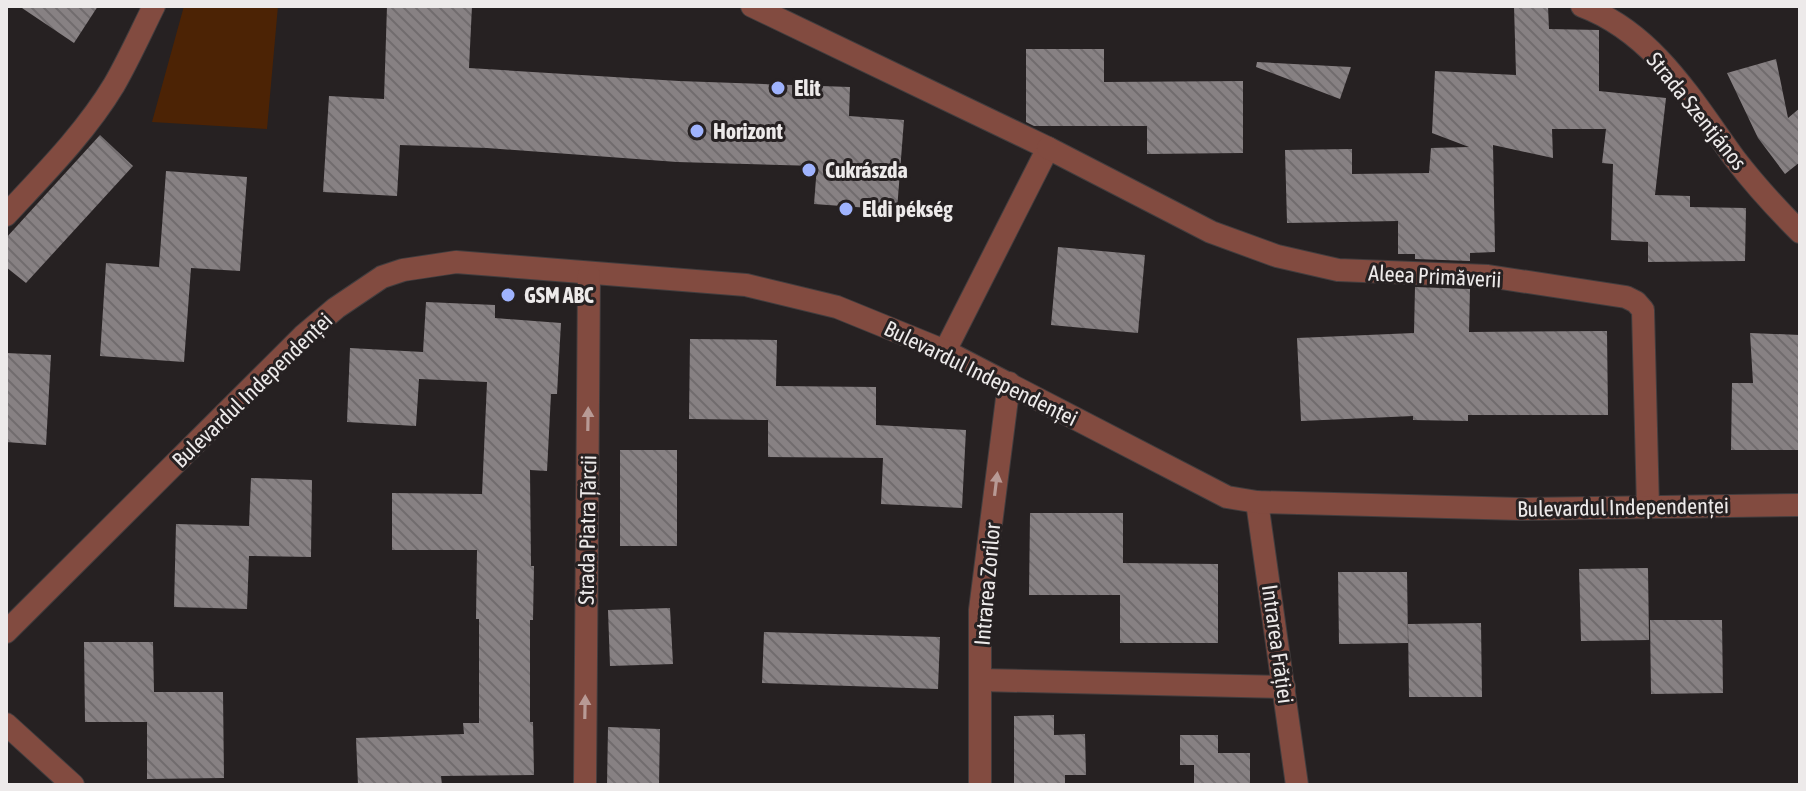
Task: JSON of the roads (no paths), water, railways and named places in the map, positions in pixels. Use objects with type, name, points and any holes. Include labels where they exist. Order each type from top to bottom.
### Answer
[{"type":"street","points":[[6,215],[64,153],[97,110],[114,84],[154,6]]},
{"type":"street","name":"Aleea Primăverii","points":[[752,6],[1048,148],[1211,232],[1277,256],[1338,270],[1488,276],[1626,297],[1636,302],[1643,310],[1648,508]]},
{"type":"street","name":"Strada Szentjános","points":[[1582,6],[1627,30],[1658,58],[1676,77],[1737,162],[1800,232]]},
{"type":"street","points":[[945,351],[1048,148]]},
{"type":"street","name":"Bulevardul Independenței","points":[[6,632],[303,336],[363,288],[382,277],[403,270],[456,262],[589,275],[746,285],[837,307],[945,351],[1227,497],[1257,502],[1520,509],[1800,505]]},
{"type":"street","name":"Strada Piatra Țărcii","points":[[585,785],[589,275]]},
{"type":"street","name":"Intrarea Zorilor","points":[[980,785],[980,610],[1009,383]]},
{"type":"street","name":"Intrarea Frăției","points":[[1257,502],[1297,785]]},
{"type":"street","points":[[980,680],[1284,687]]},
{"type":"street","points":[[6,724],[73,785]]},
{"type":"place","name":"Elit","points":[[778,88]]},
{"type":"place","name":"Horizont","points":[[697,131]]},
{"type":"place","name":"Cukrászda","points":[[809,170]]},
{"type":"place","name":"Eldi pékség","points":[[846,209]]},
{"type":"place","name":"GSM ABC","points":[[508,295]]}]
